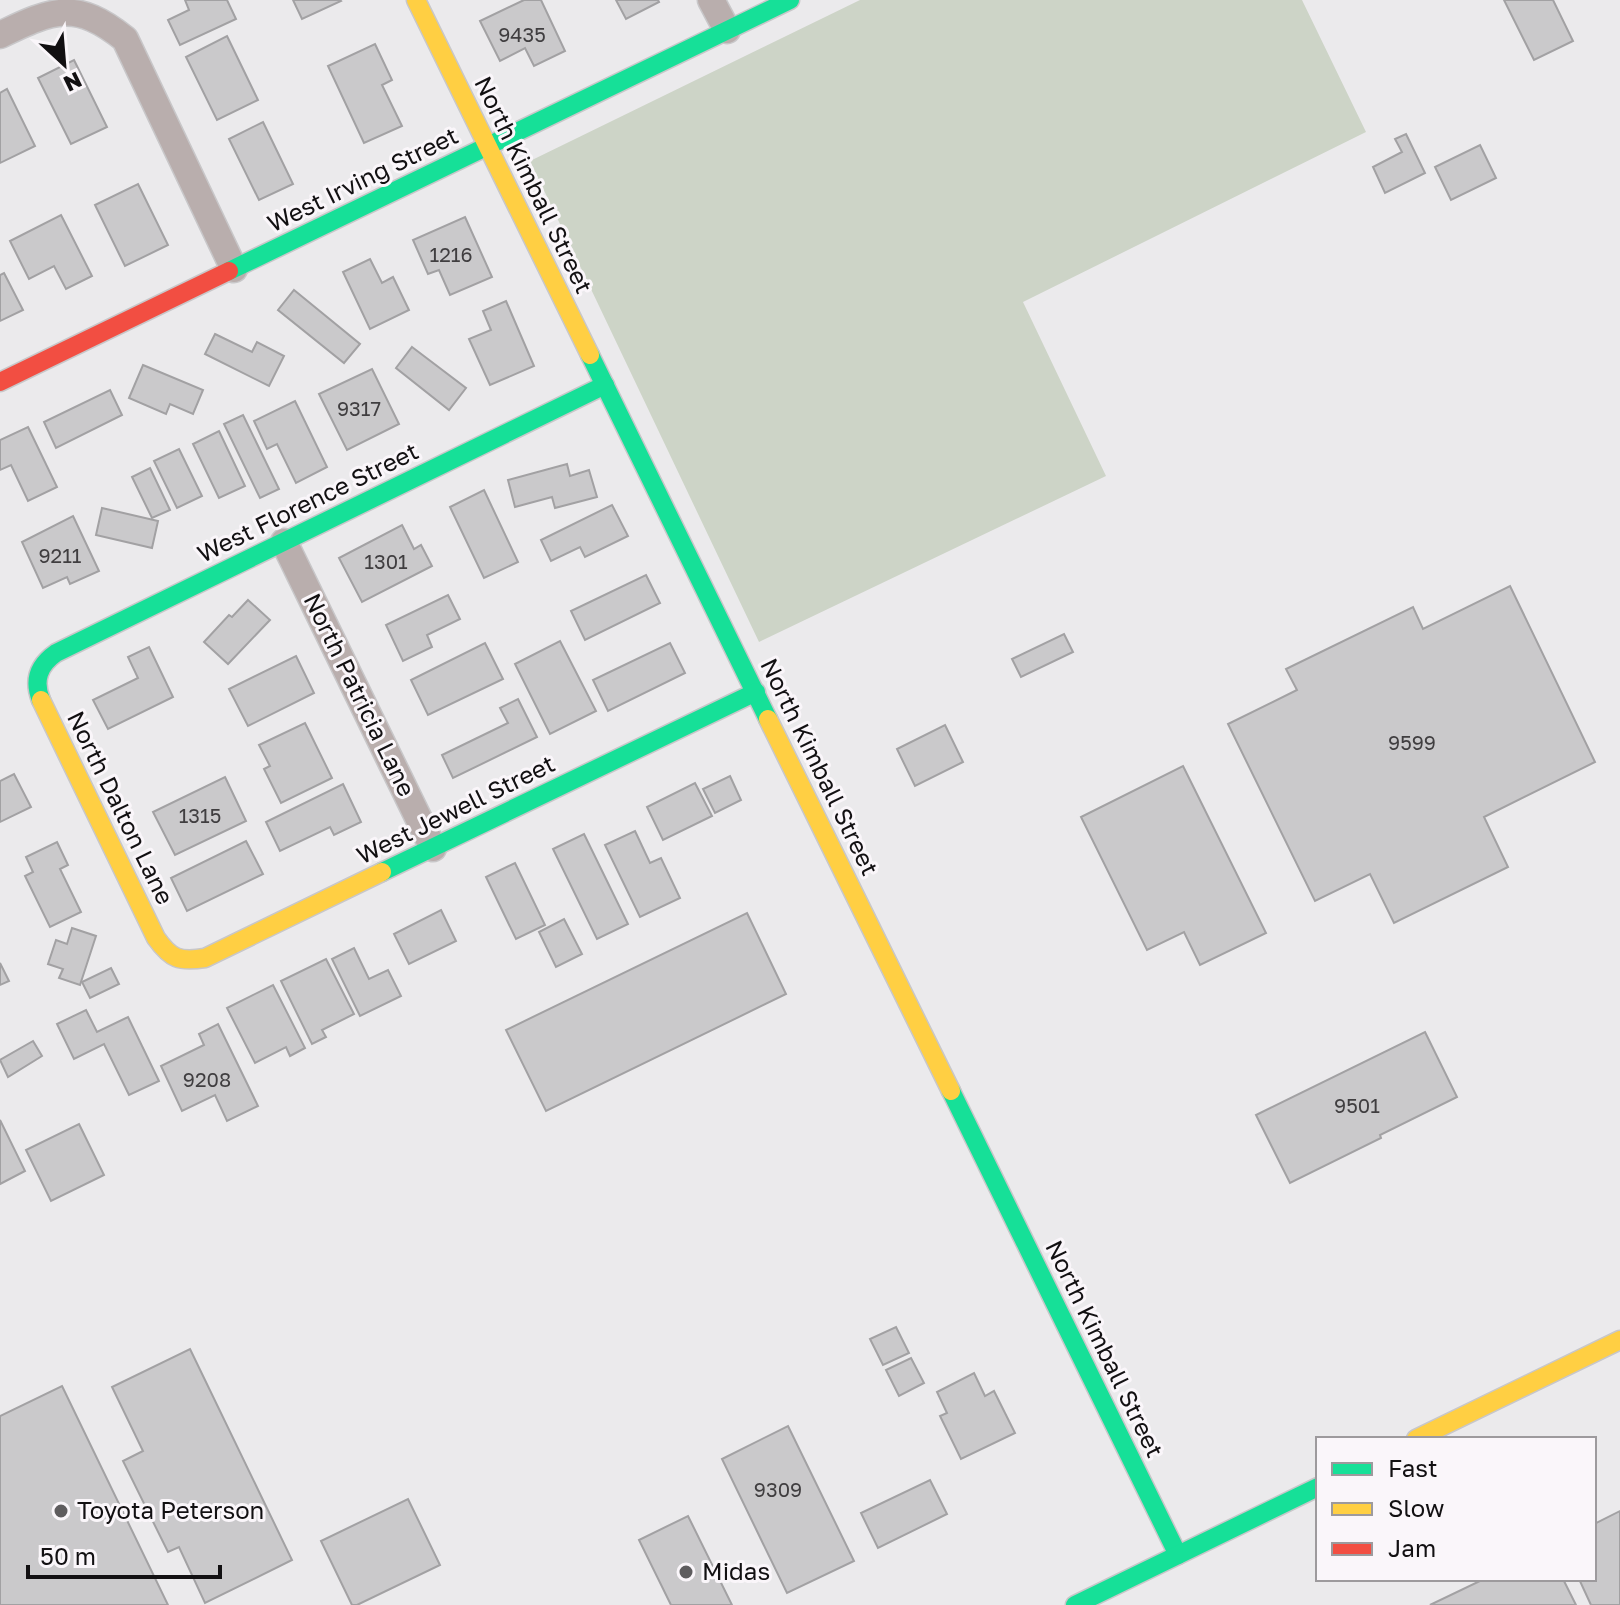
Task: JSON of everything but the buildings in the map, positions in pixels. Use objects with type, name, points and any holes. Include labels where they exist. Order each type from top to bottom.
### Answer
[{"type":"street","name":"North Kimball Street","points":[[416,0],[1178,1555]]},
{"type":"street","points":[[711,0],[727,30]]},
{"type":"street","name":"West Irving Street","points":[[0,382],[790,0]]},
{"type":"street","points":[[0,35],[61,9],[88,11],[109,23],[125,39],[234,269]]},
{"type":"street","name":"West Florence Street","points":[[37,670],[56,653],[605,385]]},
{"type":"street","name":"North Patricia Lane","points":[[284,542],[433,848]]},
{"type":"street","name":"North Dalton Lane","points":[[37,670],[39,695],[156,938],[175,959]]},
{"type":"street","name":"West Jewell Street","points":[[175,959],[189,961],[205,958],[756,692]]},
{"type":"street","points":[[1420,1437],[1620,1340]]},
{"type":"street","points":[[1075,1605],[1316,1488]]},
{"type":"shaded area","points":[[860,0],[1302,0],[1366,132],[1023,302],[1106,476],[759,642],[530,161]]},
{"type":"traffic: fast","points":[[229,271],[790,0]]},
{"type":"traffic: fast","points":[[590,355],[768,719]]},
{"type":"traffic: fast","points":[[41,700],[39,674],[56,653],[605,385]]},
{"type":"traffic: fast","points":[[382,872],[756,692]]},
{"type":"traffic: fast","points":[[951,1091],[1178,1555]]},
{"type":"traffic: fast","points":[[1075,1605],[1316,1488]]},
{"type":"traffic: slow","points":[[416,0],[590,355]]},
{"type":"traffic: slow","points":[[41,700],[156,938],[171,955],[188,960],[205,958],[382,872]]},
{"type":"traffic: slow","points":[[768,719],[951,1091]]},
{"type":"traffic: slow","points":[[1420,1437],[1620,1340]]},
{"type":"traffic: jam","points":[[0,382],[229,271]]},
{"type":"place","name":"Toyota Peterson","points":[[61,1511]]},
{"type":"place","name":"Midas","points":[[686,1572]]}]
